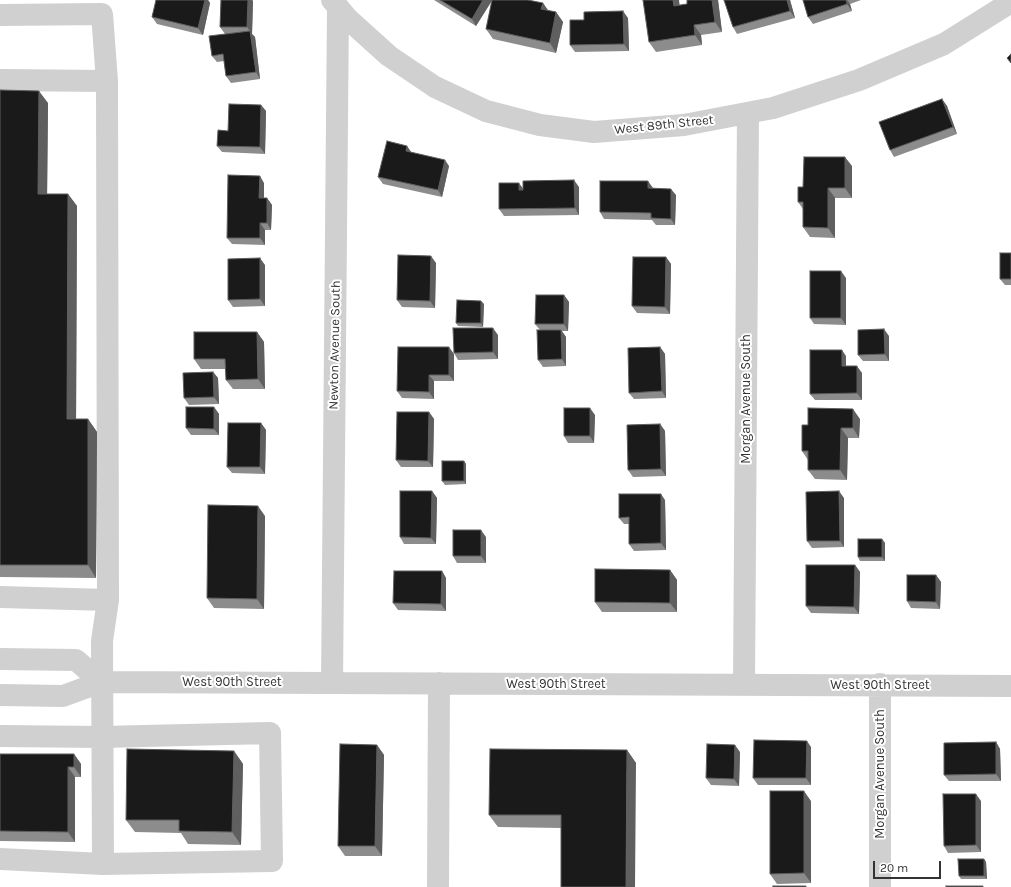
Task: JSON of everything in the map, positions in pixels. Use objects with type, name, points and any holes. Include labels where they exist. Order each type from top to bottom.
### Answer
[{"type":"street","name":"West 89th Street","points":[[335,4],[348,19],[389,56],[435,88],[486,111],[540,125],[594,132],[684,125],[773,108],[860,80],[944,44],[1011,2]]},
{"type":"street","name":"Newton Avenue South","points":[[332,683],[335,4]]},
{"type":"street","points":[[0,15],[102,14],[107,81],[108,600],[102,641],[101,682],[103,864]]},
{"type":"street","points":[[0,80],[107,81]]},
{"type":"street","name":"Morgan Avenue South","points":[[744,684],[748,113]]},
{"type":"street","points":[[0,597],[108,600]]},
{"type":"street","points":[[0,659],[76,660],[101,682]]},
{"type":"street","name":"West 90th Street","points":[[0,695],[63,696],[101,682],[880,684],[1011,686]]},
{"type":"street","points":[[440,683],[440,885]]},
{"type":"street","name":"Morgan Avenue South","points":[[880,684],[880,887]]},
{"type":"street","points":[[0,736],[102,737],[270,733],[272,861],[103,864],[0,859]]},
{"type":"building","points":[[156,0],[205,0],[198,28],[152,17]]},
{"type":"building","points":[[221,0],[248,0],[247,27],[220,27]]},
{"type":"building","points":[[440,0],[483,0],[472,19]]},
{"type":"building","points":[[492,0],[528,0],[543,3],[541,9],[556,12],[550,43],[486,29]]},
{"type":"building","points":[[643,0],[673,0],[674,6],[687,4],[687,0],[712,0],[715,22],[694,25],[695,35],[649,42]]},
{"type":"building","points":[[724,0],[787,0],[790,11],[733,27]]},
{"type":"building","points":[[803,0],[846,0],[847,4],[808,17]]},
{"type":"building","points":[[623,11],[624,44],[570,45],[570,20],[584,20],[584,12]]},
{"type":"building","points":[[250,31],[256,72],[226,76],[223,54],[212,56],[209,36]]},
{"type":"building","points":[[1011,54],[1011,63],[1007,58]]},
{"type":"building","points":[[0,90],[39,91],[38,194],[68,194],[67,419],[88,419],[88,565],[0,565]]},
{"type":"building","points":[[942,99],[953,127],[890,150],[879,122]]},
{"type":"building","points":[[229,104],[261,105],[260,147],[217,146],[218,130],[228,131]]},
{"type":"building","points":[[387,141],[407,146],[406,151],[445,160],[438,190],[378,177]]},
{"type":"building","points":[[804,157],[845,157],[845,188],[828,188],[828,228],[803,227],[803,202],[798,202],[798,187],[803,187]]},
{"type":"building","points":[[228,175],[260,176],[259,198],[267,198],[267,223],[260,223],[260,238],[227,238]]},
{"type":"building","points":[[574,180],[575,208],[499,209],[499,183],[519,183],[519,190],[523,190],[523,181]]},
{"type":"building","points":[[600,181],[648,181],[648,188],[671,189],[671,219],[651,218],[651,213],[600,212]]},
{"type":"building","points":[[1000,253],[1011,253],[1011,279],[1000,279]]},
{"type":"building","points":[[398,255],[431,256],[430,301],[397,300]]},
{"type":"building","points":[[633,257],[666,257],[665,307],[632,306]]},
{"type":"building","points":[[260,258],[260,299],[228,300],[228,259]]},
{"type":"building","points":[[810,271],[841,271],[841,318],[810,318]]},
{"type":"building","points":[[536,295],[564,295],[564,324],[535,324]]},
{"type":"building","points":[[457,300],[481,301],[481,323],[456,323]]},
{"type":"building","points":[[453,328],[493,328],[493,352],[454,353]]},
{"type":"building","points":[[884,329],[885,354],[858,355],[858,330]]},
{"type":"building","points":[[537,330],[561,330],[562,359],[538,360]]},
{"type":"building","points":[[194,332],[257,332],[258,379],[226,380],[225,359],[194,359]]},
{"type":"building","points":[[398,347],[449,347],[449,375],[429,375],[429,392],[397,391]]},
{"type":"building","points":[[660,347],[662,391],[629,393],[628,348]]},
{"type":"building","points":[[810,350],[842,350],[842,366],[857,366],[857,393],[810,394]]},
{"type":"building","points":[[213,372],[214,397],[184,398],[183,373]]},
{"type":"building","points":[[186,407],[214,407],[214,429],[186,428]]},
{"type":"building","points":[[564,408],[590,408],[590,436],[564,436]]},
{"type":"building","points":[[808,408],[853,409],[853,428],[841,428],[840,470],[808,470],[808,451],[802,451],[802,425],[808,425]]},
{"type":"building","points":[[397,412],[429,412],[428,461],[396,460]]},
{"type":"building","points":[[228,423],[261,423],[260,467],[227,467]]},
{"type":"building","points":[[660,424],[661,469],[628,470],[627,425]]},
{"type":"building","points":[[442,461],[464,461],[464,481],[442,481]]},
{"type":"building","points":[[400,491],[432,491],[431,538],[400,537]]},
{"type":"building","points":[[839,491],[840,541],[807,541],[806,492]]},
{"type":"building","points":[[619,494],[661,494],[661,543],[629,544],[629,517],[619,518]]},
{"type":"building","points":[[208,505],[258,506],[257,599],[207,598]]},
{"type":"building","points":[[453,530],[481,530],[481,556],[453,556]]},
{"type":"building","points":[[858,539],[882,539],[882,557],[858,557]]},
{"type":"building","points":[[806,565],[855,565],[854,607],[806,606]]},
{"type":"building","points":[[595,569],[670,570],[670,603],[595,602]]},
{"type":"building","points":[[394,571],[442,571],[441,604],[393,603]]},
{"type":"building","points":[[907,575],[936,575],[936,602],[907,601]]},
{"type":"building","points":[[754,740],[807,741],[806,778],[753,778]]},
{"type":"building","points":[[996,742],[996,774],[944,775],[944,743]]},
{"type":"building","points":[[340,744],[377,745],[375,846],[338,846]]},
{"type":"building","points":[[707,744],[735,745],[734,779],[706,778]]},
{"type":"building","points":[[127,749],[234,751],[232,832],[179,831],[179,820],[126,820]]},
{"type":"building","points":[[490,749],[627,750],[626,887],[561,887],[561,815],[489,815]]},
{"type":"building","points":[[0,754],[74,754],[74,767],[68,767],[68,832],[0,831]]},
{"type":"building","points":[[770,791],[804,791],[804,873],[770,874]]},
{"type":"building","points":[[943,794],[976,794],[976,845],[944,846]]},
{"type":"building","points":[[958,859],[984,859],[984,876],[959,876]]},
{"type":"building","points":[[806,886],[806,887],[773,887]]},
{"type":"building","points":[[983,886],[983,887],[946,887]]}]
